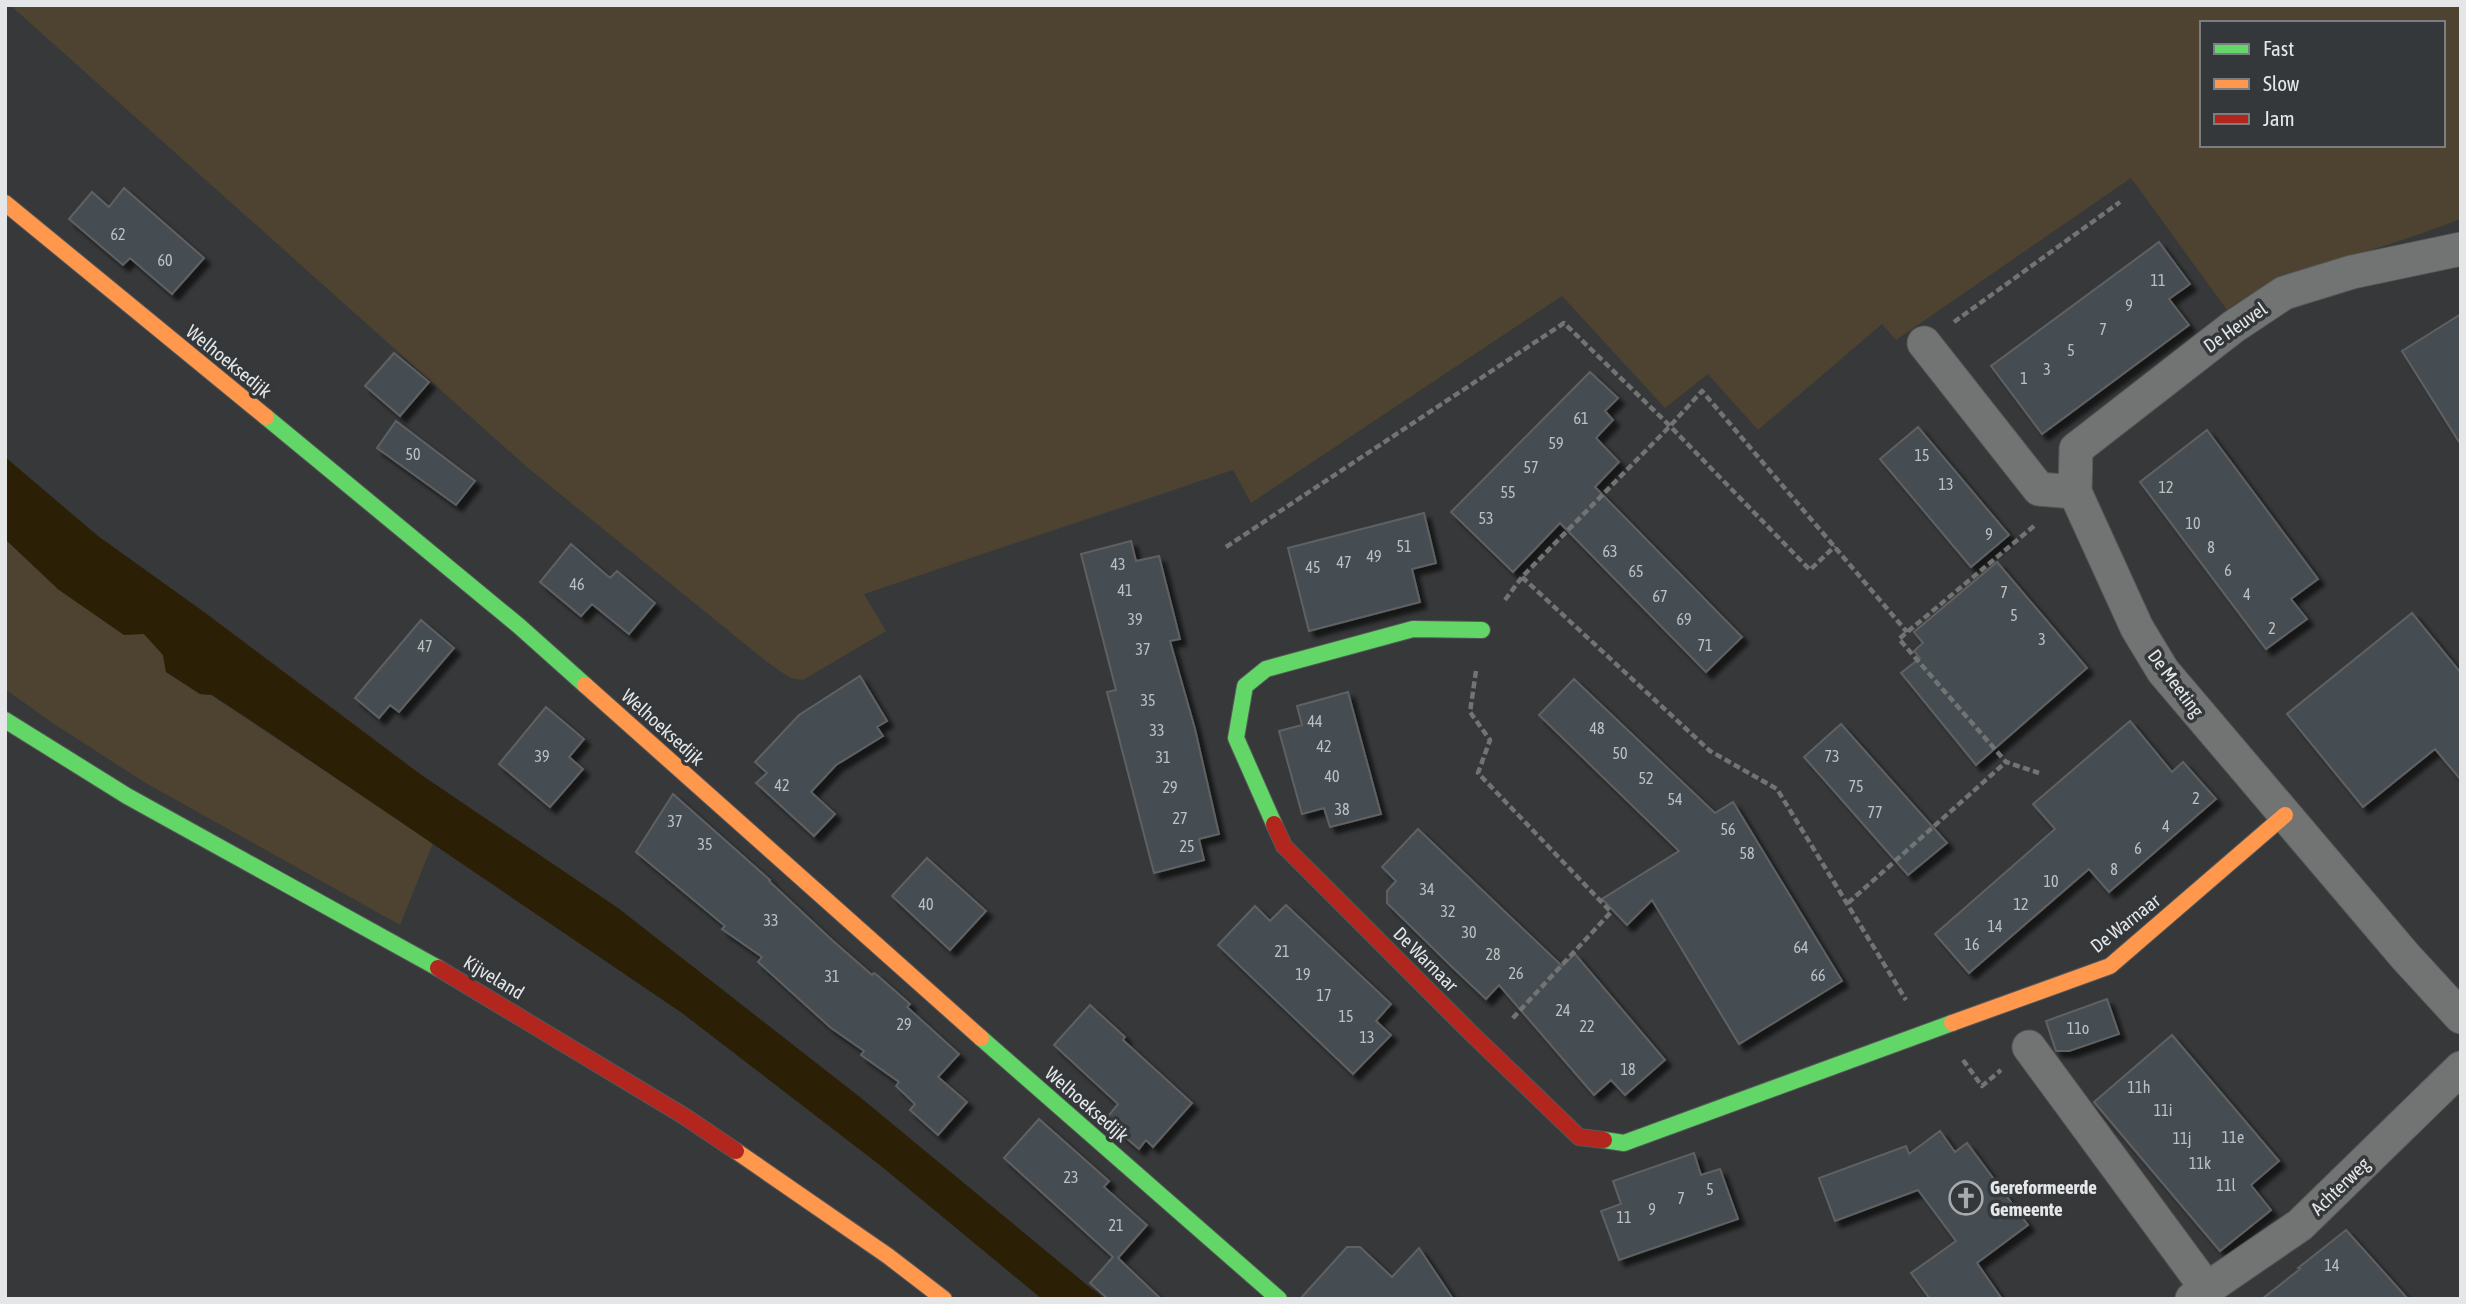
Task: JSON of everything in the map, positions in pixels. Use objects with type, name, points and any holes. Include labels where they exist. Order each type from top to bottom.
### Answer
[{"type":"street","name":"Welhoeksedijk","points":[[5,203],[519,626],[1078,1125],[1279,1299]]},
{"type":"street","name":"De Heuvel","points":[[2075,492],[2076,449],[2233,327],[2284,293],[2352,272],[2458,256]]},
{"type":"street","points":[[1924,343],[2039,489],[2075,492]]},
{"type":"street","name":"De Meeting","points":[[2075,492],[2137,628],[2163,671],[2405,956],[2461,1017]]},
{"type":"street","name":"De Warnaar","points":[[1482,630],[1413,629],[1266,669],[1245,686],[1237,738],[1284,846],[1578,1137],[1624,1143],[2110,966],[2285,815]]},
{"type":"street","name":"Kijveland","points":[[5,720],[127,796],[467,984],[684,1116],[888,1255],[944,1299]]},
{"type":"street","name":"Achterweg","points":[[2029,1047],[2200,1294],[2300,1225],[2461,1068]]},
{"type":"path","points":[[1924,343],[2120,202]]},
{"type":"path","points":[[1226,547],[1564,323],[1670,426],[1810,570],[1835,546]]},
{"type":"path","points":[[1485,1047],[1611,912],[1478,773],[1490,740],[1469,712],[1482,630],[1522,577],[1702,391],[1908,632]]},
{"type":"path","points":[[2039,773],[2006,762],[1899,639],[2075,492]]},
{"type":"path","points":[[1522,577],[1710,751],[1777,789],[1926,1034],[1957,1051],[1982,1086],[2029,1047]]},
{"type":"path","points":[[1847,903],[2006,762]]},
{"type":"shaded area","points":[[10,5],[2461,5],[2461,219],[2295,274],[2243,299],[2227,310],[2131,178],[1896,340],[1882,324],[1758,430],[1708,374],[1665,408],[1562,296],[1251,503],[1233,470],[864,594],[886,631],[803,680],[790,678],[528,468]]},
{"type":"shaded area","points":[[5,457],[98,536],[420,774],[618,908],[861,1098],[1104,1299],[1042,1299],[881,1166],[682,1013],[212,695],[200,694],[166,672],[163,655],[144,634],[124,635],[59,590],[5,539]]},
{"type":"shaded area","points":[[5,539],[59,590],[144,634],[163,655],[166,672],[200,694],[211,695],[433,843],[400,925],[144,782],[5,689]]},
{"type":"building","points":[[124,188],[204,258],[172,294],[130,258],[123,265],[69,219],[92,192],[109,207]]},
{"type":"building","points":[[2159,242],[2190,284],[2169,299],[2189,325],[2042,434],[1991,366]]},
{"type":"building","points":[[2461,314],[2461,445],[2402,351]]},
{"type":"building","points":[[394,353],[429,382],[400,416],[365,386]]},
{"type":"building","points":[[1590,372],[1618,398],[1605,411],[1613,420],[1596,438],[1619,462],[1595,487],[1742,637],[1706,672],[1560,523],[1513,572],[1451,512]]},
{"type":"building","points":[[396,421],[475,481],[456,505],[377,448]]},
{"type":"building","points":[[1918,427],[2009,535],[1971,567],[1880,459]]},
{"type":"building","points":[[2207,430],[2318,579],[2291,599],[2307,619],[2266,649],[2140,482]]},
{"type":"building","points":[[1424,513],[1436,563],[1412,569],[1420,602],[1309,631],[1288,548]]},
{"type":"building","points":[[1131,541],[1136,561],[1159,556],[1180,639],[1170,641],[1195,729],[1219,834],[1199,839],[1204,860],[1154,873],[1107,692],[1116,690],[1081,554]]},
{"type":"building","points":[[571,544],[610,578],[617,571],[655,603],[629,634],[592,604],[581,616],[540,582]]},
{"type":"building","points":[[1997,562],[2087,668],[1976,765],[1901,673],[1920,658],[1914,651],[1923,643],[1914,632]]},
{"type":"building","points":[[2412,613],[2461,673],[2461,780],[2435,749],[2363,807],[2287,714]]},
{"type":"building","points":[[421,620],[454,648],[399,712],[390,705],[379,718],[355,698]]},
{"type":"building","points":[[860,676],[887,721],[877,727],[883,736],[836,765],[811,792],[835,814],[814,836],[756,783],[767,773],[755,762],[799,715]]},
{"type":"building","points":[[1574,679],[1715,813],[1733,802],[1842,981],[1739,1044],[1652,900],[1627,925],[1602,899],[1679,851],[1539,715]]},
{"type":"building","points":[[1348,692],[1381,814],[1330,827],[1324,808],[1302,814],[1279,731],[1302,725],[1297,706]]},
{"type":"building","points":[[546,707],[584,739],[569,757],[583,769],[550,807],[499,764]]},
{"type":"building","points":[[2130,721],[2172,772],[2183,762],[2216,799],[2109,892],[2089,869],[1969,973],[1935,934],[2055,829],[2033,804]]},
{"type":"building","points":[[1841,724],[1947,843],[1908,875],[1804,757]]},
{"type":"building","points":[[673,794],[770,880],[832,940],[910,1004],[907,1007],[959,1054],[938,1077],[967,1102],[938,1135],[910,1110],[915,1104],[896,1086],[899,1082],[861,1055],[864,1051],[831,1028],[758,962],[762,957],[722,929],[725,926],[636,852]]},
{"type":"building","points":[[1418,829],[1562,966],[1575,954],[1665,1060],[1625,1095],[1611,1080],[1594,1095],[1499,985],[1486,999],[1387,903],[1387,891],[1396,881],[1382,867]]},
{"type":"building","points":[[927,858],[986,911],[950,950],[892,896]]},
{"type":"building","points":[[1286,905],[1391,1004],[1376,1021],[1391,1035],[1353,1074],[1218,945],[1255,906],[1270,921]]},
{"type":"building","points":[[2107,999],[2119,1034],[2069,1051],[2056,1051],[2046,1021]]},
{"type":"building","points":[[1090,1005],[1125,1037],[1123,1040],[1192,1103],[1153,1147],[1146,1140],[1139,1149],[1105,1120],[1118,1104],[1054,1045]]},
{"type":"building","points":[[2172,1035],[2279,1161],[2251,1185],[2271,1210],[2220,1251],[2094,1102]]},
{"type":"building","points":[[1039,1119],[1109,1181],[1104,1187],[1147,1225],[1118,1258],[1161,1299],[1108,1299],[1090,1283],[1113,1257],[1004,1158]]},
{"type":"building","name":"Gereformeerde Gemeente","points":[[1940,1131],[1955,1152],[1967,1143],[2028,1225],[1977,1263],[2002,1299],[1930,1299],[1911,1273],[1956,1241],[1918,1190],[1835,1221],[1819,1178],[1906,1146],[1909,1154]]},
{"type":"building","points":[[1694,1153],[1701,1175],[1720,1169],[1738,1219],[1619,1260],[1601,1211],[1621,1204],[1613,1181]]},
{"type":"building","points":[[2346,1230],[2408,1299],[2262,1299],[2300,1269],[2298,1268]]},
{"type":"building","points":[[1347,1247],[1360,1247],[1392,1277],[1419,1248],[1453,1299],[1300,1299]]},
{"type":"traffic: fast","points":[[266,417],[519,626],[585,685]]},
{"type":"traffic: fast","points":[[1274,824],[1236,738],[1245,686],[1266,669],[1413,629],[1482,630]]},
{"type":"traffic: fast","points":[[5,720],[127,796],[438,968]]},
{"type":"traffic: fast","points":[[1604,1140],[1624,1143],[1952,1023]]},
{"type":"traffic: fast","points":[[981,1038],[1279,1299]]},
{"type":"traffic: slow","points":[[5,203],[266,417]]},
{"type":"traffic: slow","points":[[585,685],[981,1038]]},
{"type":"traffic: slow","points":[[1952,1023],[2110,966],[2285,815]]},
{"type":"traffic: slow","points":[[736,1151],[888,1256],[944,1299]]},
{"type":"traffic: jam","points":[[1274,824],[1284,846],[1579,1137],[1604,1140]]},
{"type":"traffic: jam","points":[[438,968],[684,1116],[736,1151]]},
{"type":"place","name":"Gereformeerde Gemeente","points":[[1966,1198]]}]
